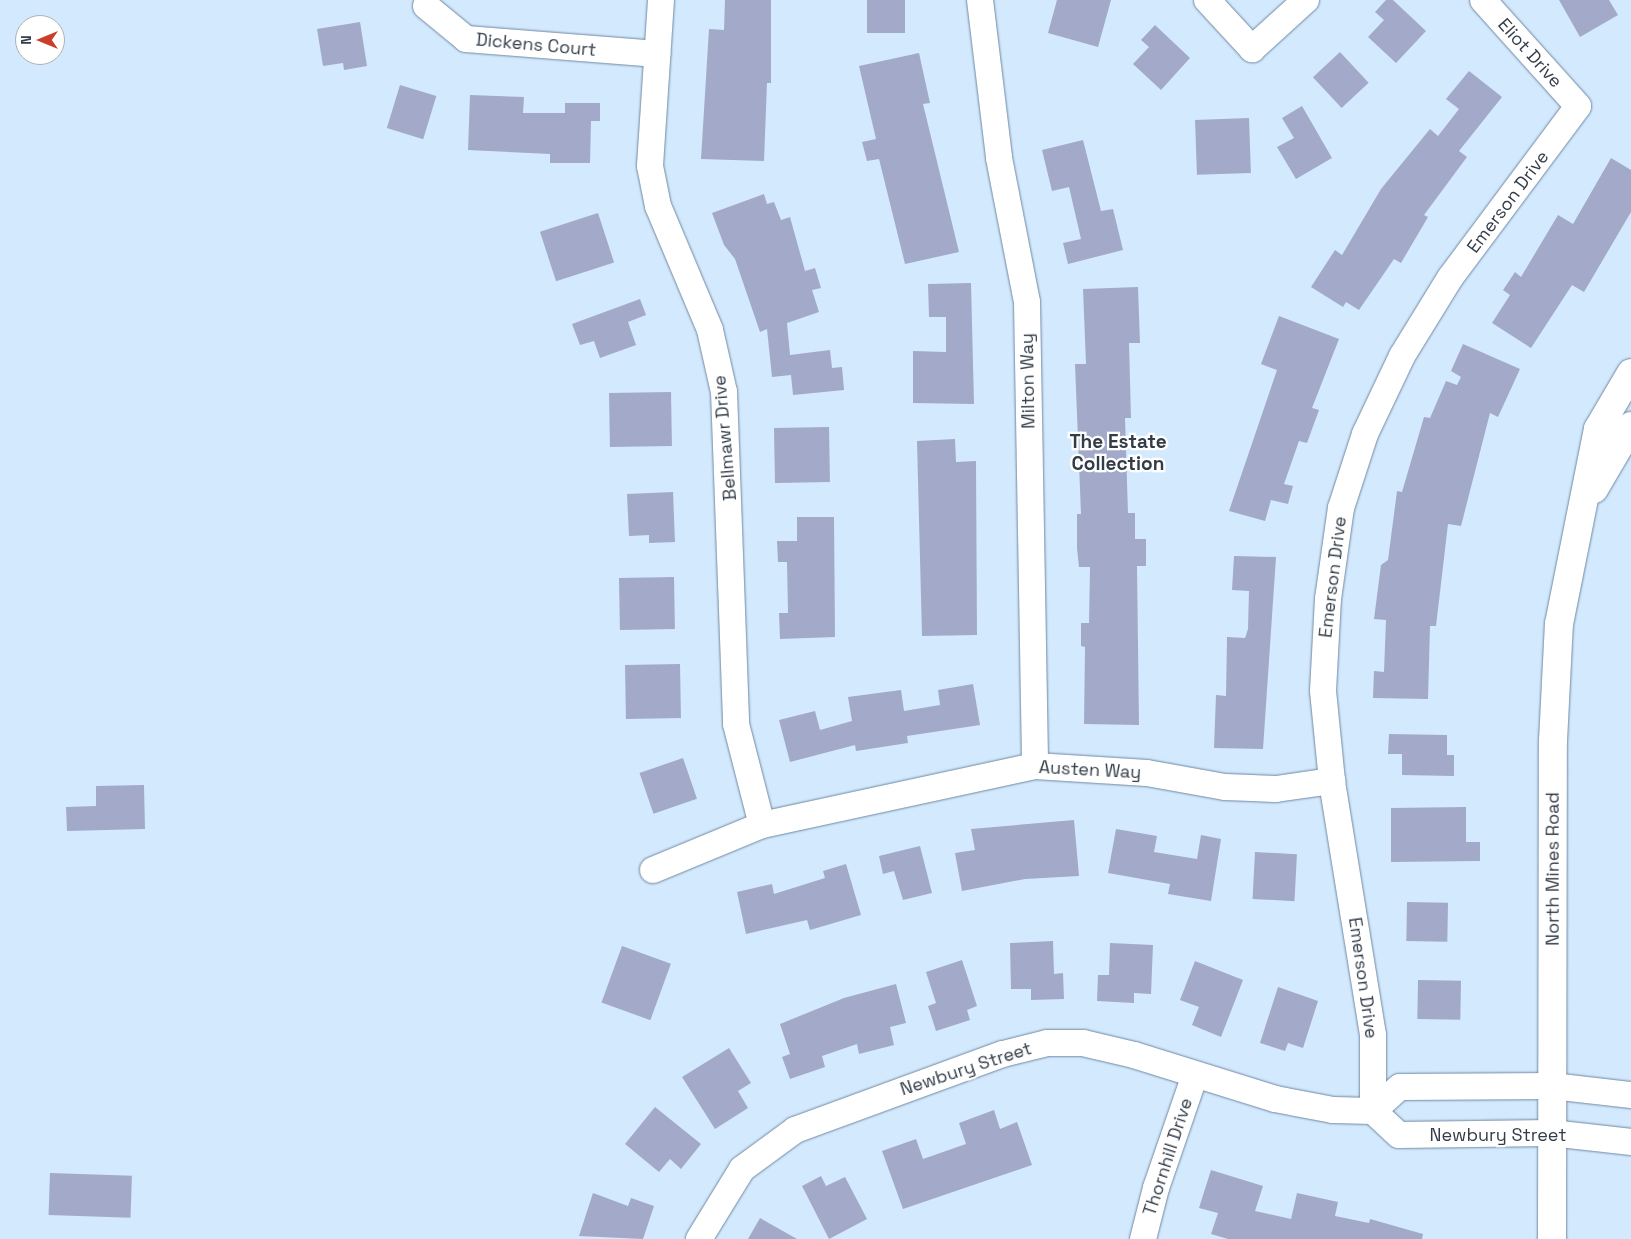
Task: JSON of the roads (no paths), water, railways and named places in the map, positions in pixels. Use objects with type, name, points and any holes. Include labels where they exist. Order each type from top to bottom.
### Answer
[{"type":"main road","name":"North Mines Road","points":[[1552,1239],[1551,1133],[1559,624],[1586,503],[1598,430],[1631,373]]},
{"type":"main road","name":"North Mines Road","points":[[1586,503],[1631,426]]},
{"type":"street","name":"Bellmawr Drive","points":[[661,0],[650,166],[658,206],[710,330],[724,392],[736,724],[762,825]]},
{"type":"street","name":"Milton Way","points":[[980,0],[999,158],[1027,302],[1035,766]]},
{"type":"street","points":[[1207,0],[1252,49],[1306,0]]},
{"type":"street","name":"Eliot Drive","points":[[1483,0],[1578,106]]},
{"type":"street","name":"Dickens Court","points":[[426,6],[466,39],[657,54]]},
{"type":"street","name":"Emerson Drive","points":[[1374,1111],[1373,1035],[1332,781],[1323,691],[1328,599],[1341,508],[1365,434],[1402,356],[1450,278],[1578,106]]},
{"type":"street","name":"Austen Way","points":[[653,870],[762,825],[1035,766],[1147,773],[1226,787],[1276,789],[1332,781]]},
{"type":"street","name":"Newbury Street","points":[[699,1239],[742,1169],[795,1130],[1004,1054],[1047,1044],[1083,1043],[1275,1099],[1333,1110],[1374,1111],[1399,1135],[1551,1133],[1631,1142]]},
{"type":"street","name":"Thornhill Drive","points":[[1144,1239],[1156,1188],[1195,1075]]},
{"type":"street","points":[[1374,1111],[1400,1087],[1552,1086],[1631,1095]]},
{"type":"district","name":"The Estate Collection","points":[[1118,453]]}]
